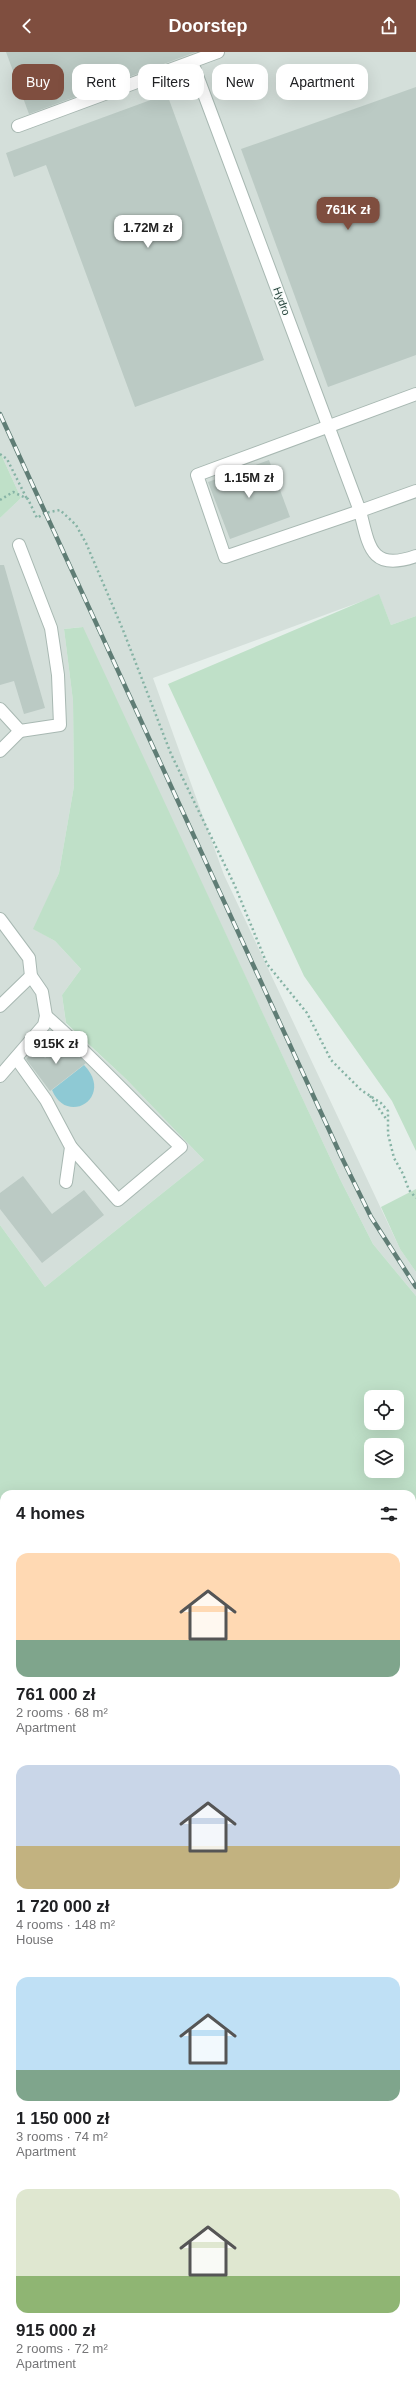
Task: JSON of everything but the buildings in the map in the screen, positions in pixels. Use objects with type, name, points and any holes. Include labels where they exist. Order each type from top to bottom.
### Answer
[{"type":"lane","points":[[18,126],[218,52]]},
{"type":"lane","name":"Hydro","points":[[192,62],[360,511],[367,540],[375,554],[386,562],[401,561],[416,556]]},
{"type":"lane","points":[[416,394],[197,475],[225,557],[416,491]]},
{"type":"lane","points":[[0,751],[20,731],[60,725],[58,676],[51,628],[19,545]]},
{"type":"lane","points":[[0,709],[20,731]]},
{"type":"lane","points":[[0,919],[29,958],[31,976],[42,992],[46,1016],[44,1025],[0,1076]]},
{"type":"lane","points":[[0,1006],[31,976]]},
{"type":"lane","points":[[16,1058],[46,1100],[71,1147],[118,1200],[181,1147],[134,1103],[85,1050],[46,1016]]},
{"type":"lane","points":[[66,1182],[71,1147]]},
{"type":"path","points":[[0,454],[7,459],[37,518],[60,510],[76,525],[123,630],[171,754],[235,886],[267,964],[307,1014],[331,1060],[361,1090],[381,1103],[388,1111],[388,1134],[394,1158],[403,1174],[408,1190],[416,1198]]},
{"type":"path","points":[[0,500],[13,492],[28,499]]},
{"type":"path","points":[[368,1094],[388,1121]]},
{"type":"shaded area","points":[[0,52],[416,52],[416,616],[391,625],[379,595],[153,678],[224,875],[400,1249],[416,1272],[416,1296],[373,1244],[340,1179],[82,627],[64,629],[73,701],[74,786],[59,873],[34,929],[55,941],[81,969],[62,995],[66,1024],[126,1079],[204,1160],[45,1287],[0,1225],[0,518],[21,498],[0,452]]},
{"type":"green space","points":[[0,452],[21,498],[0,518]]},
{"type":"green space","points":[[379,594],[391,625],[416,616],[416,1151],[392,1101],[304,976],[168,684]]},
{"type":"green space","points":[[83,627],[340,1179],[373,1244],[416,1296],[416,1490],[0,1490],[0,1225],[45,1287],[204,1160],[126,1079],[66,1023],[62,995],[81,969],[55,941],[33,929],[59,873],[74,786],[73,701],[64,629]]},
{"type":"green space","points":[[416,1189],[416,1272],[400,1249],[381,1207]]},
{"type":"water","points":[[84,1065],[92,1077],[94,1088],[91,1097],[85,1103],[77,1107],[68,1106],[59,1101],[52,1090]]},
{"type":"railway","points":[[0,414],[341,1156],[371,1217],[416,1287]]}]
